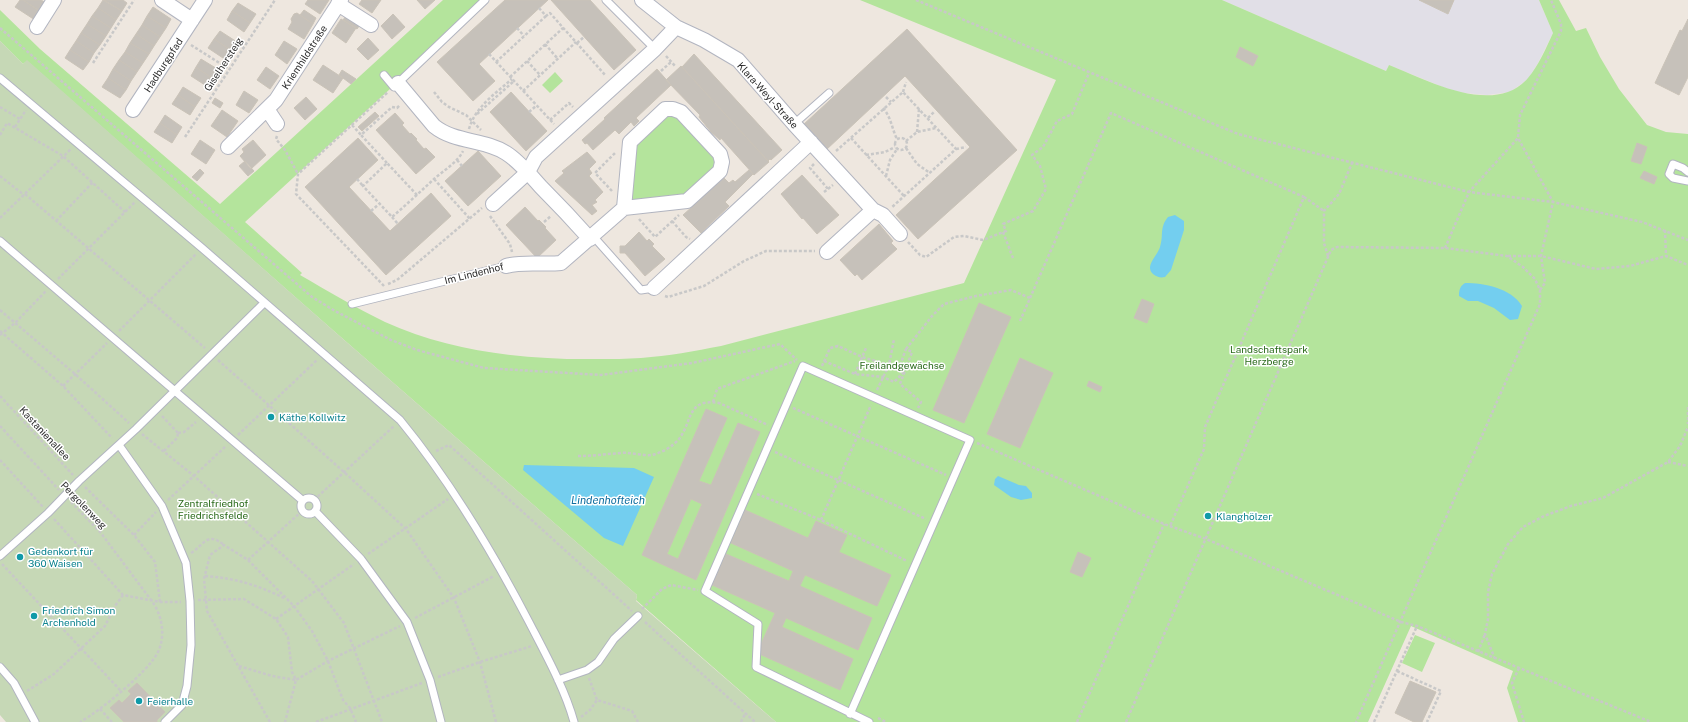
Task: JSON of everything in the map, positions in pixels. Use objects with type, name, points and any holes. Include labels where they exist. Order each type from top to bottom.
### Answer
[{"type":"street","points":[[37,27],[54,0]]},
{"type":"street","points":[[162,0],[192,20]]},
{"type":"street","name":"Hadburgpfad","points":[[133,110],[205,0]]},
{"type":"street","name":"Klara-Weyl-Straße","points":[[642,0],[676,27],[704,40],[738,60],[827,160],[900,234]]},
{"type":"street","name":"Kriemhildstraße","points":[[228,148],[276,100],[340,2],[371,25]]},
{"type":"street","points":[[490,209],[528,172],[536,157],[655,49],[676,27]]},
{"type":"street","points":[[396,85],[409,96],[440,131],[450,136],[468,135],[486,145],[506,153],[528,172],[592,237]]},
{"type":"street","points":[[267,109],[277,124]]},
{"type":"street","points":[[665,109],[673,109],[681,112],[720,154],[722,162],[720,171],[687,201],[626,207],[630,142],[665,109]]},
{"type":"street","points":[[654,288],[811,142]]},
{"type":"street","name":"Im Lindenhof","points":[[508,265],[561,263],[626,207]]},
{"type":"street","points":[[827,252],[878,212]]},
{"type":"lane","points":[[384,75],[396,85],[485,0]]},
{"type":"lane","points":[[606,0],[655,49]]},
{"type":"lane","points":[[0,78],[324,353],[400,420],[428,454],[503,572],[558,680],[574,721]]},
{"type":"lane","points":[[794,124],[829,93]]},
{"type":"lane","points":[[1688,172],[1673,164],[1669,174],[1673,178],[1688,181]]},
{"type":"lane","points":[[592,237],[641,290],[654,288]]},
{"type":"lane","points":[[0,241],[302,500]]},
{"type":"lane","name":"Im Lindenhof","points":[[352,304],[508,265]]},
{"type":"lane","points":[[0,556],[48,513],[79,481],[119,446],[264,303]]},
{"type":"lane","points":[[850,714],[970,440],[803,366],[705,591],[758,624],[756,667],[850,714],[869,722]]},
{"type":"lane","points":[[119,446],[162,506],[186,563],[190,601],[191,645],[187,686],[182,705],[165,722]]},
{"type":"lane","points":[[309,497],[314,500],[317,504],[315,511],[307,514],[302,511],[300,506],[302,500],[309,497]]},
{"type":"lane","points":[[315,511],[362,558],[407,622],[430,680],[441,722]]},
{"type":"lane","points":[[558,680],[587,670],[598,662],[614,639],[638,616]]},
{"type":"lane","points":[[0,668],[14,683],[35,722]]},
{"type":"path","points":[[93,63],[134,0]]},
{"type":"path","name":"Giselhersteig","points":[[185,137],[275,0]]},
{"type":"path","points":[[916,0],[1238,134],[1469,192],[1553,202],[1642,222],[1688,240]]},
{"type":"path","points":[[1540,290],[1545,283],[1541,256],[1553,202],[1518,138],[1520,115],[1561,31],[1551,0]]},
{"type":"path","points":[[539,8],[546,16]]},
{"type":"path","points":[[496,62],[550,13],[604,73]]},
{"type":"path","points":[[0,28],[312,297],[335,311],[392,340],[416,350],[484,368],[601,375],[692,363],[780,344],[803,366]]},
{"type":"path","points":[[517,28],[524,36]]},
{"type":"path","points":[[392,217],[456,160],[461,154],[472,120],[482,106],[512,79],[527,61],[563,28]]},
{"type":"path","points":[[523,91],[584,37]]},
{"type":"path","points":[[181,38],[229,70]]},
{"type":"path","points":[[545,44],[558,59]]},
{"type":"path","points":[[489,54],[552,122]]},
{"type":"path","points":[[527,61],[540,75]]},
{"type":"path","points":[[661,71],[671,62]]},
{"type":"path","points":[[900,234],[920,255],[926,257],[954,237],[964,236],[983,240],[1003,232],[1006,230],[1003,224],[1033,211],[1046,189],[1040,166],[1032,155],[1043,147],[1057,121],[1072,114],[1089,73]]},
{"type":"path","points":[[827,160],[903,92],[906,82]]},
{"type":"path","points":[[298,174],[396,85]]},
{"type":"path","points":[[434,92],[449,107],[466,115],[482,131]]},
{"type":"path","points":[[903,92],[956,149]]},
{"type":"path","points":[[361,135],[392,107],[397,108],[409,96]]},
{"type":"path","points":[[886,97],[891,102]]},
{"type":"path","points":[[15,128],[30,102]]},
{"type":"path","points":[[529,112],[536,106]]},
{"type":"path","points":[[0,107],[20,119]]},
{"type":"path","points":[[884,108],[889,115],[892,129],[897,139]]},
{"type":"path","points":[[917,132],[919,109]]},
{"type":"path","points":[[928,118],[934,112]]},
{"type":"path","points":[[1020,321],[1111,113],[1304,197],[1324,211]]},
{"type":"path","points":[[0,135],[7,123],[63,156],[125,212],[15,322],[1,333],[63,386],[119,446]]},
{"type":"path","points":[[277,124],[276,139],[285,150],[298,174],[296,194],[384,286],[397,280],[491,201],[490,209],[510,244],[512,253],[508,265]]},
{"type":"path","points":[[352,125],[417,195]]},
{"type":"path","points":[[906,141],[917,132],[936,128]]},
{"type":"path","points":[[850,138],[904,196]]},
{"type":"path","points":[[897,139],[903,138],[906,141]]},
{"type":"path","points":[[1445,248],[1469,192],[1518,138]]},
{"type":"path","points":[[886,176],[890,160],[896,148],[894,143],[897,139]]},
{"type":"path","points":[[906,141],[906,148],[917,164],[930,173]]},
{"type":"path","points":[[878,212],[904,196],[956,149],[966,146]]},
{"type":"path","points":[[866,155],[885,152],[896,148],[902,150],[906,148]]},
{"type":"path","points":[[617,151],[595,173],[655,237],[683,211]]},
{"type":"path","points":[[0,218],[63,156]]},
{"type":"path","points":[[456,160],[462,166]]},
{"type":"path","points":[[363,186],[387,163]]},
{"type":"path","points":[[1328,257],[1324,243],[1324,211],[1339,194],[1352,163]]},
{"type":"path","points":[[810,168],[828,189]]},
{"type":"path","points":[[0,176],[56,221],[212,354],[406,529],[454,598],[480,662],[496,722]]},
{"type":"path","points":[[357,179],[398,224]]},
{"type":"path","points":[[434,179],[470,219]]},
{"type":"path","points":[[56,221],[93,182]]},
{"type":"path","points":[[824,192],[834,184]]},
{"type":"path","points":[[1170,526],[1204,449],[1205,427],[1304,197]]},
{"type":"path","points":[[371,211],[379,204]]},
{"type":"path","points":[[672,221],[686,237],[695,240],[700,246]]},
{"type":"path","points":[[1665,230],[1666,256]]},
{"type":"path","points":[[1003,232],[1013,258]]},
{"type":"path","points":[[1126,722],[1331,250],[1337,247],[1445,248],[1507,256],[1541,256],[1596,269],[1630,266],[1666,256],[1688,265]]},
{"type":"path","points":[[654,288],[658,295],[668,297],[704,286],[744,261],[766,250],[805,250],[827,252]]},
{"type":"path","points":[[1356,722],[1540,304],[1540,290],[1535,278],[1523,267],[1507,256]]},
{"type":"path","points":[[63,386],[192,258]]},
{"type":"path","points":[[899,368],[906,349],[932,316],[944,304],[976,296],[1011,290],[1030,298]]},
{"type":"path","points":[[0,310],[75,374],[136,429],[194,476],[312,581],[344,623],[382,722]]},
{"type":"path","points":[[821,520],[889,365],[894,339]]},
{"type":"path","points":[[818,373],[830,348],[838,346],[862,358],[899,368],[904,373]]},
{"type":"path","points":[[855,374],[866,348]]},
{"type":"path","points":[[906,349],[912,352],[900,384],[921,402],[915,415]]},
{"type":"path","points":[[134,535],[162,506],[317,360]]},
{"type":"path","points":[[713,402],[717,389],[797,360]]},
{"type":"path","points":[[824,361],[855,374],[883,377],[894,382],[904,373]]},
{"type":"path","name":"Kastanienallee","points":[[0,396],[79,481],[134,535],[155,562],[160,602]]},
{"type":"path","points":[[578,456],[597,456],[621,453],[651,455],[662,452],[679,440],[696,406],[713,402],[719,403],[776,428]]},
{"type":"path","points":[[786,405],[947,475]]},
{"type":"path","points":[[1688,409],[1688,424]]},
{"type":"path","points":[[156,410],[178,433]]},
{"type":"path","points":[[178,433],[184,432],[203,415]]},
{"type":"path","points":[[314,500],[400,420]]},
{"type":"path","name":"Pergolenweg","points":[[0,426],[64,496],[101,533],[158,609],[162,625],[162,638],[158,652],[146,668],[121,691],[100,709],[80,722]]},
{"type":"path","points":[[1478,652],[1485,634],[1488,619],[1488,592],[1492,574],[1508,544],[1523,527],[1544,516],[1571,506],[1603,498],[1668,462],[1680,446],[1688,428]]},
{"type":"path","points":[[164,452],[177,438],[178,433]]},
{"type":"path","points":[[970,440],[1164,524],[1206,539],[1401,622],[1417,626],[1651,722]]},
{"type":"path","points":[[428,454],[449,445],[755,722]]},
{"type":"path","points":[[767,449],[926,519]]},
{"type":"path","points":[[0,460],[123,595],[160,602],[180,602]]},
{"type":"path","points":[[1668,462],[1688,466]]},
{"type":"path","points":[[748,492],[753,492],[821,520],[908,561]]},
{"type":"path","points":[[276,619],[442,503]]},
{"type":"path","points":[[248,560],[302,511]]},
{"type":"path","points":[[1077,722],[1164,524]]},
{"type":"path","points":[[183,557],[193,552],[203,542],[212,539],[218,540],[248,560],[294,606],[312,631],[328,661],[343,700],[350,708],[356,722]]},
{"type":"path","points":[[224,545],[210,555],[205,576],[207,611],[270,722]]},
{"type":"path","points":[[0,562],[121,691]]},
{"type":"path","points":[[205,576],[238,580],[260,586],[287,599]]},
{"type":"path","points":[[638,616],[643,606],[653,596],[662,589],[671,585],[705,591]]},
{"type":"path","points":[[21,695],[54,674],[105,626],[115,606],[123,595]]},
{"type":"path","points":[[206,599],[244,599],[276,619],[288,637],[292,672],[296,680],[285,722]]},
{"type":"path","points":[[1376,722],[1417,626]]},
{"type":"path","points":[[1485,634],[1495,659]]},
{"type":"path","points":[[316,722],[350,708],[480,662],[540,644]]},
{"type":"path","points":[[239,666],[272,676],[296,680],[328,661]]},
{"type":"path","points":[[1519,668],[1512,683],[1524,722]]},
{"type":"path","points":[[574,721],[590,710],[596,700],[587,670]]},
{"type":"path","points":[[1397,671],[1441,691],[1427,722]]},
{"type":"path","points":[[596,700],[632,710],[638,722]]},
{"type":"path","points":[[100,709],[112,722]]},
{"type":"path","points":[[741,722],[745,714]]},
{"type":"shaded area","points":[[1222,0],[1539,0],[1553,33],[1528,79],[1510,92],[1487,95],[1455,92],[1389,65],[1386,71]]},
{"type":"green space","name":"Landschaftspark Herzberge","points":[[443,0],[487,0],[245,222],[302,273],[300,275],[374,317],[410,332],[436,341],[462,347],[516,356],[571,359],[630,359],[681,353],[721,346],[964,283],[1056,80],[860,0],[1222,0],[1386,71],[1389,65],[1422,79],[1460,92],[1479,95],[1497,95],[1514,89],[1532,73],[1553,33],[1539,0],[1559,0],[1576,31],[1586,28],[1600,57],[1619,89],[1647,125],[1666,132],[1688,134],[1688,722],[1518,722],[1507,688],[1513,671],[1411,626],[1368,722],[776,722],[636,600],[637,595],[27,61],[23,64],[0,41],[0,10],[40,49],[220,204]]},
{"type":"green space","name":"Zentralfriedhof Friedrichsfelde","points":[[0,41],[23,64],[27,60],[335,332],[637,595],[636,601],[776,722],[6,722],[0,715]]},
{"type":"green space","points":[[555,72],[563,81],[550,93],[542,85]]},
{"type":"green space","points":[[672,113],[716,159],[715,168],[684,196],[634,201],[631,200],[633,147],[665,115]]},
{"type":"green space","points":[[1415,635],[1435,643],[1422,672],[1402,663]]},
{"type":"water","points":[[1175,215],[1184,221],[1184,230],[1171,270],[1165,277],[1159,277],[1151,271],[1150,268],[1152,260],[1160,247],[1165,221],[1168,217]]},
{"type":"water","points":[[1465,283],[1480,284],[1496,288],[1511,295],[1522,306],[1518,319],[1510,320],[1494,308],[1478,301],[1468,301],[1459,296],[1460,288]]},
{"type":"water","name":"Lindenhofteich","points":[[524,465],[634,468],[654,477],[623,546],[604,538],[523,470]]},
{"type":"water","points":[[998,476],[1019,485],[1026,486],[1032,493],[1032,498],[1021,500],[1011,497],[994,485],[995,479]]},
{"type":"building","points":[[20,0],[23,0],[41,12],[35,20],[15,7]]},
{"type":"building","points":[[23,0],[41,0],[46,3],[41,12]]},
{"type":"building","points":[[103,0],[122,11],[116,20],[98,8]]},
{"type":"building","points":[[104,0],[123,0],[127,3],[122,11]]},
{"type":"building","points":[[308,0],[329,0],[320,14],[305,4]]},
{"type":"building","points":[[362,0],[381,0],[372,13],[359,4]]},
{"type":"building","points":[[417,0],[435,0],[425,9]]},
{"type":"building","points":[[505,0],[548,0],[479,64],[495,81],[473,101],[437,62]]},
{"type":"building","points":[[551,0],[590,0],[636,50],[614,70]]},
{"type":"building","points":[[1419,0],[1454,0],[1448,14]]},
{"type":"building","points":[[238,3],[256,14],[250,23],[232,11]]},
{"type":"building","points":[[153,7],[171,19],[166,28],[147,16]]},
{"type":"building","points":[[98,8],[116,20],[111,28],[92,16]]},
{"type":"building","points":[[304,10],[316,18],[313,24],[300,15]]},
{"type":"building","points":[[232,11],[250,23],[244,32],[227,20]]},
{"type":"building","points":[[297,13],[313,24],[304,39],[288,29],[292,22],[291,19],[294,14]]},
{"type":"building","points":[[348,13],[362,22],[357,29],[343,20]]},
{"type":"building","points":[[393,14],[405,27],[392,39],[381,26]]},
{"type":"building","points":[[92,16],[111,28],[106,36],[87,24]]},
{"type":"building","points":[[147,16],[166,28],[160,37],[142,25]]},
{"type":"building","points":[[341,19],[356,28],[346,43],[332,33]]},
{"type":"building","points":[[1688,19],[1688,77],[1679,95],[1655,83],[1680,30],[1682,31]]},
{"type":"building","points":[[87,24],[106,36],[100,45],[81,33]]},
{"type":"building","points":[[142,25],[160,37],[154,46],[136,34]]},
{"type":"building","points":[[907,29],[1017,150],[918,239],[896,215],[970,147],[905,76],[826,150],[803,125]]},
{"type":"building","points":[[220,31],[237,42],[232,51],[214,39]]},
{"type":"building","points":[[81,33],[100,45],[94,53],[76,41]]},
{"type":"building","points":[[136,34],[154,46],[149,54],[130,43]]},
{"type":"building","points":[[368,38],[379,50],[368,60],[357,49]]},
{"type":"building","points":[[214,39],[232,51],[226,60],[208,48]]},
{"type":"building","points":[[76,41],[94,53],[89,62],[70,50]]},
{"type":"building","points":[[284,41],[297,49],[287,64],[275,55]]},
{"type":"building","points":[[130,43],[149,54],[143,63],[125,52]]},
{"type":"building","points":[[1240,47],[1258,56],[1253,66],[1236,57]]},
{"type":"building","points":[[70,50],[89,62],[83,70],[65,58]]},
{"type":"building","points":[[125,52],[143,63],[137,72],[119,60]]},
{"type":"building","points":[[694,54],[782,150],[771,160],[770,159],[768,161],[682,67]]},
{"type":"building","points":[[201,59],[219,70],[213,79],[196,67]]},
{"type":"building","points":[[119,60],[137,72],[131,81],[113,69]]},
{"type":"building","points":[[323,65],[343,78],[333,93],[313,80]]},
{"type":"building","points":[[681,66],[769,162],[754,175],[721,138],[720,140],[711,132],[699,117],[700,115],[666,80]]},
{"type":"building","points":[[196,67],[213,79],[208,87],[191,76]]},
{"type":"building","points":[[266,67],[279,76],[270,89],[257,80]]},
{"type":"building","points":[[113,69],[131,81],[126,90],[108,78]]},
{"type":"building","points":[[657,69],[671,85],[636,118],[639,121],[634,126],[631,122],[619,134],[615,130],[593,150],[587,143],[585,144],[582,140]]},
{"type":"building","points":[[342,70],[356,79],[351,84],[339,75]]},
{"type":"building","points":[[108,78],[126,90],[120,98],[102,87]]},
{"type":"building","points":[[183,87],[201,98],[195,107],[178,95]]},
{"type":"building","points":[[244,91],[258,100],[249,113],[236,105]]},
{"type":"building","points":[[511,92],[547,131],[526,151],[490,112]]},
{"type":"building","points":[[178,95],[195,107],[190,115],[172,104]]},
{"type":"building","points":[[306,97],[317,109],[305,120],[294,108]]},
{"type":"building","points":[[215,98],[223,103],[220,108],[212,103]]},
{"type":"building","points":[[222,110],[238,121],[227,137],[211,126]]},
{"type":"building","points":[[375,112],[379,116],[362,131],[358,127]]},
{"type":"building","points":[[395,113],[404,123],[402,125],[410,134],[411,133],[417,139],[416,140],[424,149],[426,148],[435,157],[416,174],[376,130]]},
{"type":"building","points":[[165,115],[182,127],[177,135],[160,123]]},
{"type":"building","points":[[160,123],[177,135],[172,143],[154,132]]},
{"type":"building","points":[[358,138],[378,160],[349,187],[390,231],[431,193],[451,216],[386,275],[305,187]]},
{"type":"building","points":[[200,140],[215,150],[206,164],[191,154]]},
{"type":"building","points":[[253,140],[266,155],[251,169],[240,156],[244,152],[242,149]]},
{"type":"building","points":[[1637,143],[1647,147],[1641,164],[1631,161]]},
{"type":"building","points":[[478,151],[501,176],[468,206],[445,181]]},
{"type":"building","points":[[587,152],[596,162],[589,169],[592,173],[589,176],[603,192],[595,200],[597,202],[592,205],[597,211],[592,215],[555,181],[564,173],[562,171]]},
{"type":"building","points":[[245,161],[254,171],[248,176],[239,166]]},
{"type":"building","points":[[200,169],[204,173],[197,181],[192,177]]},
{"type":"building","points":[[749,170],[753,174],[725,202],[729,206],[701,233],[683,215],[702,198],[701,197],[705,193],[706,194],[724,178],[729,183],[733,180],[735,182]]},
{"type":"building","points":[[1644,171],[1657,177],[1654,184],[1640,178]]},
{"type":"building","points":[[802,175],[839,215],[817,234],[781,194]]},
{"type":"building","points":[[525,207],[546,227],[545,228],[556,240],[537,258],[506,225]]},
{"type":"building","points":[[879,224],[893,241],[891,243],[897,249],[862,280],[857,274],[855,276],[840,260]]},
{"type":"building","points":[[639,232],[647,241],[649,239],[654,244],[652,246],[665,259],[645,276],[625,253],[620,253],[620,246],[625,246]]},
{"type":"building","points":[[1142,299],[1154,304],[1147,323],[1134,318]]},
{"type":"building","points":[[979,303],[1011,317],[964,423],[933,410]]},
{"type":"building","points":[[1020,358],[1053,373],[1020,448],[987,434]]},
{"type":"building","points":[[1089,381],[1102,387],[1100,392],[1087,386]]},
{"type":"building","points":[[706,409],[727,418],[699,481],[711,485],[738,423],[760,432],[696,580],[642,555]],"holes":[[[691,499],[702,504],[678,559],[667,554]]]},
{"type":"building","points":[[745,510],[808,538],[816,521],[847,535],[839,552],[891,575],[877,606],[805,575],[800,586],[872,618],[858,650],[786,618],[782,627],[853,659],[840,690],[757,653],[775,613],[712,585],[726,554],[789,581],[793,571],[731,543]]},
{"type":"building","points":[[1078,552],[1091,558],[1082,577],[1070,572]]},
{"type":"building","points":[[1410,681],[1436,692],[1422,722],[1414,722],[1395,713]]},
{"type":"building","name":"Feierhalle","points":[[137,683],[165,712],[157,720],[157,722],[124,722],[110,708],[119,700],[122,703],[131,694],[128,691]]},
{"type":"place","name":"Käthe Kollwitz","points":[[271,417]]},
{"type":"place","name":"Klanghölzer","points":[[1208,516]]},
{"type":"place","name":"Gedenkort für 360 Waisen","points":[[20,557]]},
{"type":"place","name":"Friedrich Simon Archenhold","points":[[34,616]]},
{"type":"place","name":"Feierhalle","points":[[139,701]]},
{"type":"park label","name":"Freilandgewächse","points":[[902,365]]}]
